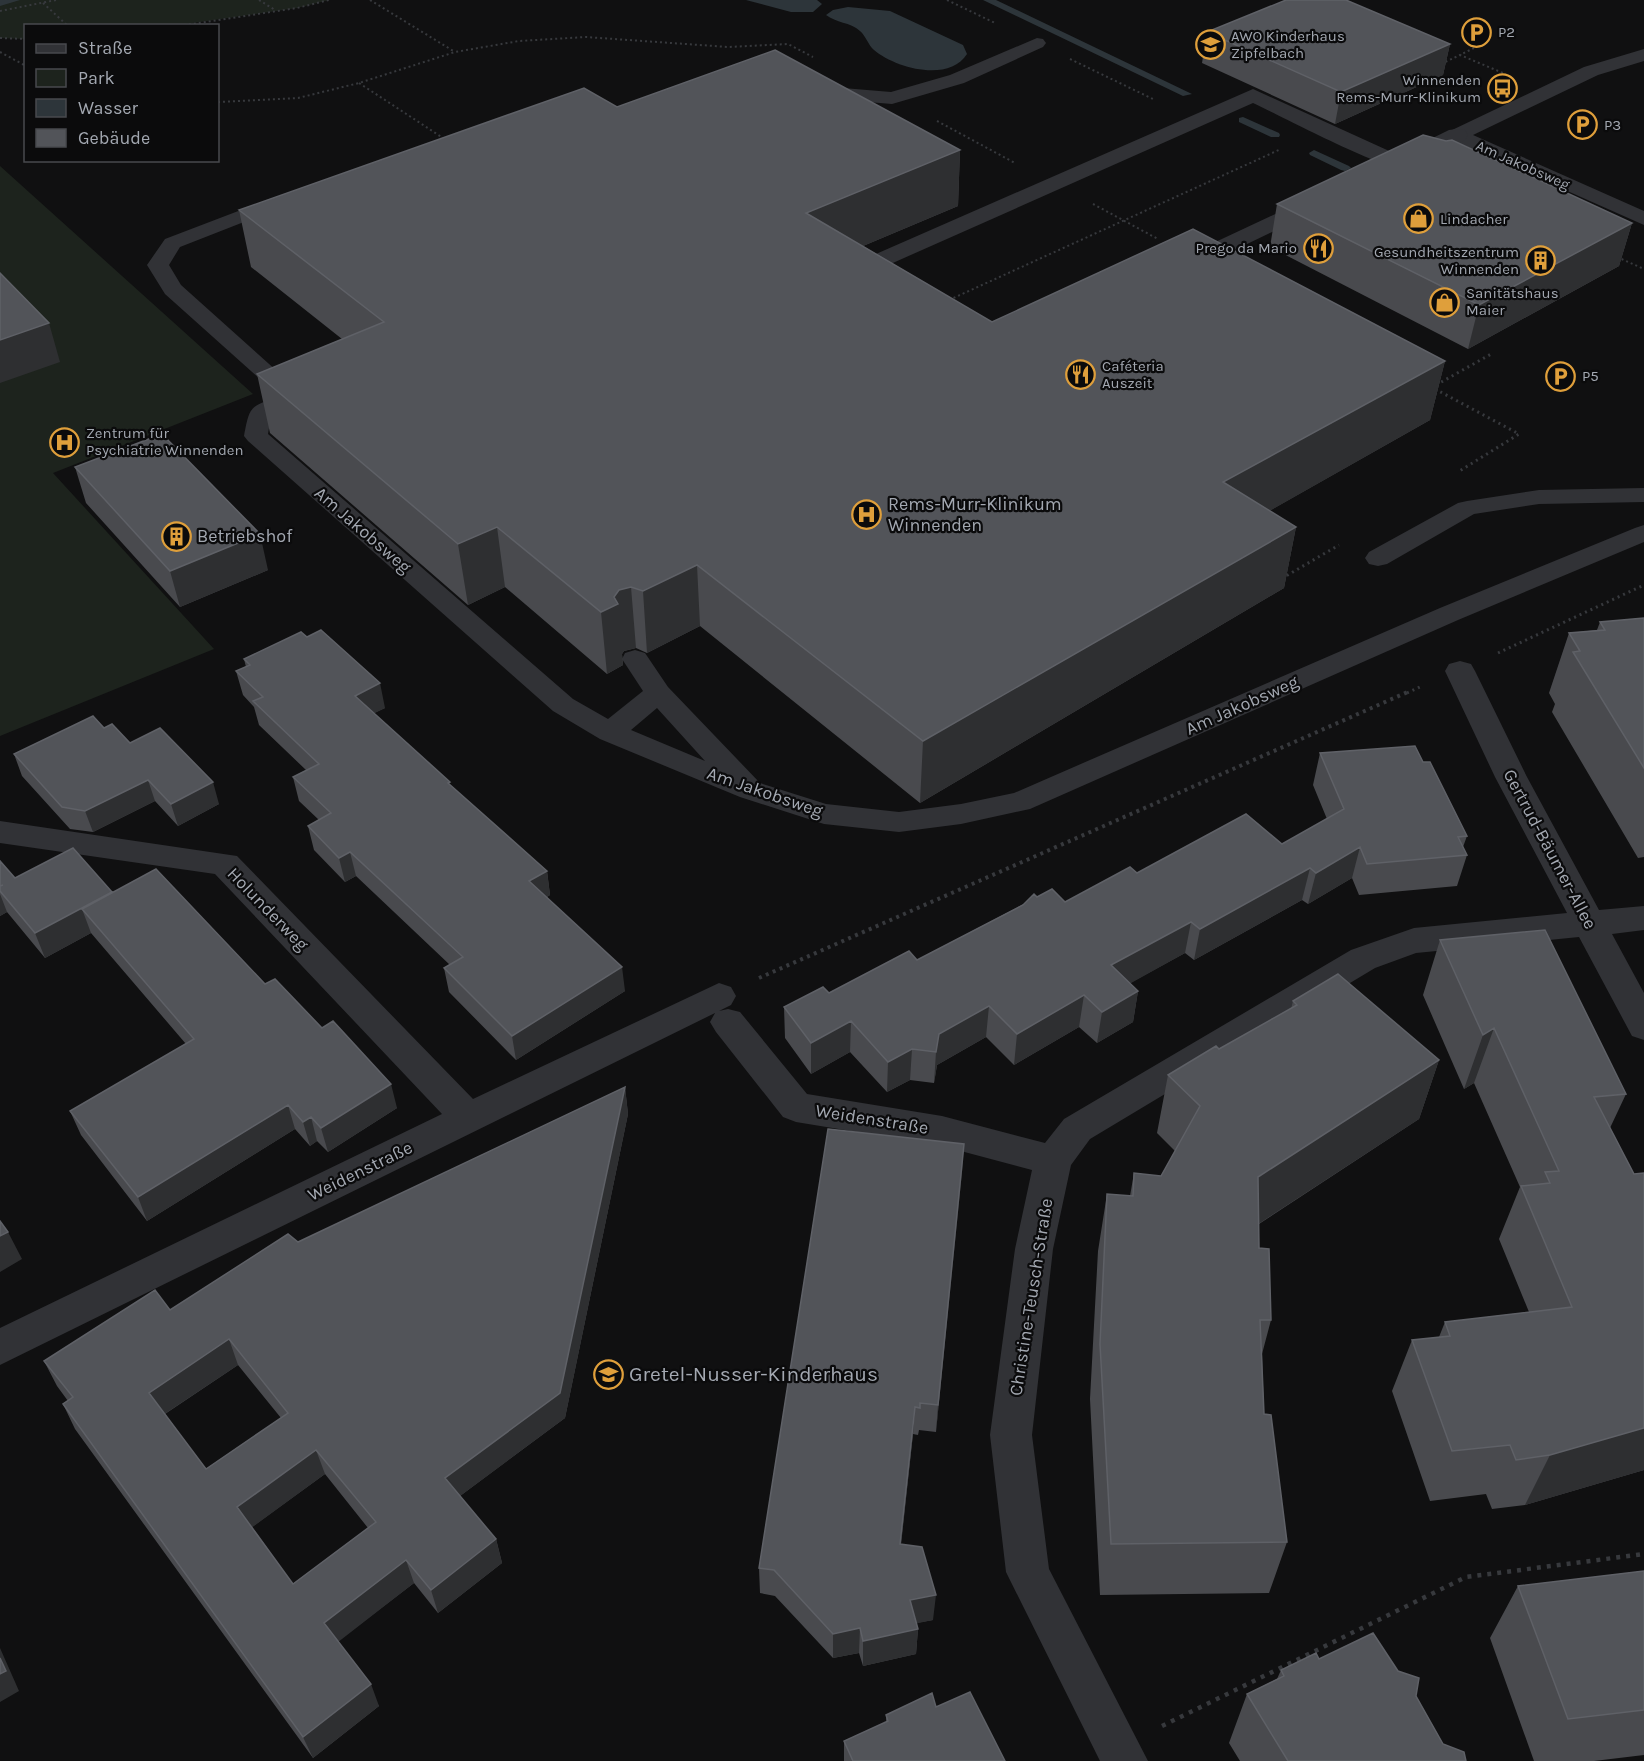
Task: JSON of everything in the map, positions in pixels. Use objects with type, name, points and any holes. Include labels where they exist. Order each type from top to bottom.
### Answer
[{"type":"street","points":[[918,314],[852,273],[1253,95],[1398,163],[1437,174]]},
{"type":"street","points":[[1369,176],[1457,135]]},
{"type":"street","points":[[1163,275],[1331,195]]},
{"type":"street","name":"Gertrud-Bäumer-Allee","points":[[1460,671],[1511,777],[1644,1026]]},
{"type":"street","name":"Holunderweg","points":[[0,832],[225,864],[468,1118]]},
{"type":"street","name":"Christine-Teusch-Straße","points":[[1121,1754],[1029,1572],[1011,1435],[1034,1248],[1053,1160],[1077,1129],[1363,959],[1414,941],[1644,918]]},
{"type":"street","name":"Weidenstraße","points":[[0,1347],[468,1118],[724,1009],[796,1107],[942,1131],[1053,1160]]},
{"type":"lane","points":[[801,91],[892,98],[957,79],[1037,43]]},
{"type":"lane","name":"Am Jakobsweg","points":[[1457,135],[1591,71],[1644,55]]},
{"type":"lane","name":"Am Jakobsweg","points":[[1457,135],[1644,219]]},
{"type":"lane","name":"Am Jakobsweg","points":[[292,197],[172,243],[158,265],[173,289],[295,398],[260,412],[256,436],[562,705],[609,732],[750,790],[824,814],[899,822],[961,814],[1020,802],[1438,619],[1644,533]]},
{"type":"lane","points":[[1378,558],[1467,508],[1539,498],[1644,495]]},
{"type":"lane","points":[[635,659],[658,693],[750,790]]},
{"type":"lane","points":[[609,732],[658,693]]},
{"type":"path","points":[[0,11],[56,0]]},
{"type":"path","points":[[259,0],[275,11]]},
{"type":"path","points":[[192,24],[329,0]]},
{"type":"path","points":[[370,0],[456,52]]},
{"type":"path","points":[[43,3],[66,24]]},
{"type":"path","points":[[219,102],[298,98],[359,83],[456,52],[519,41],[586,37],[728,47],[788,44]]},
{"type":"path","points":[[0,38],[24,39]]},
{"type":"path","points":[[1435,67],[1474,48]]},
{"type":"path","points":[[0,52],[24,65]]},
{"type":"path","points":[[1460,55],[1504,74]]},
{"type":"path","points":[[359,83],[443,138]]},
{"type":"path","points":[[918,314],[1325,128]]},
{"type":"path","points":[[1054,183],[1196,260]]},
{"type":"path","points":[[1610,254],[1644,269]]},
{"type":"path","points":[[1432,388],[1493,352]]},
{"type":"path","points":[[1277,570],[1286,576],[1338,545]]},
{"type":"path","points":[[724,1009],[1253,759],[1460,671],[1644,585]]},
{"type":"path","points":[[1121,1754],[1466,1577],[1644,1554]]},
{"type":"green space","points":[[0,0],[329,0],[297,8],[186,24],[24,24],[24,39],[0,38]]},
{"type":"green space","name":"Zentrum für Psychiatrie Winnenden","points":[[0,166],[253,394],[53,473],[214,649],[0,736]]},
{"type":"water","points":[[746,0],[817,0],[822,4],[813,12],[791,12]]},
{"type":"water","points":[[848,7],[890,11],[963,45],[967,54],[959,63],[935,70],[922,70],[895,62],[874,50],[856,28],[826,15],[833,10]]},
{"type":"building","points":[[1286,0],[1346,0],[1450,44],[1341,92],[1207,32]]},
{"type":"building","name":"Rems-Murr-Klinikum Winnenden","points":[[775,50],[960,150],[806,213],[992,322],[1193,229],[1445,361],[1223,482],[1296,527],[923,741],[697,565],[643,591],[631,587],[619,590],[614,597],[618,604],[601,612],[497,527],[458,544],[257,374],[384,322],[239,210],[584,88],[617,107]]},
{"type":"building","points":[[1423,135],[1446,141],[1452,140],[1632,223],[1479,305],[1277,204]]},
{"type":"building","points":[[0,273],[49,323],[0,340]]},
{"type":"building","points":[[162,434],[260,534],[170,571],[75,467]]},
{"type":"building","points":[[1644,618],[1644,768],[1573,652],[1580,651],[1569,633],[1605,630],[1600,622]]},
{"type":"building","points":[[321,630],[380,683],[355,696],[547,871],[529,881],[622,967],[512,1036],[444,968],[463,957],[350,852],[339,858],[308,826],[331,813],[293,777],[319,764],[253,701],[263,697],[236,671],[250,665],[244,659],[301,632],[307,637]]},
{"type":"building","points":[[93,716],[104,728],[112,724],[130,743],[160,728],[213,782],[171,804],[148,780],[85,811],[62,807],[14,754]]},
{"type":"building","points":[[1415,746],[1423,762],[1430,762],[1467,836],[1458,837],[1467,855],[1367,864],[1360,847],[1316,873],[1310,868],[1200,929],[1191,922],[1111,965],[1138,991],[1102,1012],[1084,995],[1017,1034],[989,1006],[939,1034],[936,1052],[912,1049],[888,1062],[851,1021],[811,1043],[784,1007],[823,987],[829,993],[909,951],[917,960],[1023,905],[1034,894],[1037,897],[1052,889],[1065,902],[1130,867],[1137,873],[1246,814],[1282,844],[1344,809],[1320,753]]},
{"type":"building","points":[[73,848],[112,892],[35,933],[0,891],[0,861],[15,878]]},
{"type":"building","points":[[156,869],[265,984],[275,979],[322,1028],[333,1021],[391,1084],[321,1128],[311,1117],[303,1122],[288,1105],[138,1197],[70,1111],[194,1039],[82,909]]},
{"type":"building","points":[[1545,930],[1626,1094],[1594,1097],[1634,1174],[1644,1173],[1644,1428],[1550,1455],[1516,1460],[1510,1445],[1452,1451],[1412,1340],[1450,1336],[1445,1322],[1572,1307],[1521,1186],[1550,1183],[1545,1172],[1559,1171],[1494,1028],[1483,1035],[1440,940]]},
{"type":"building","points":[[1338,974],[1439,1060],[1258,1177],[1259,1248],[1269,1249],[1271,1320],[1260,1320],[1264,1414],[1271,1415],[1287,1542],[1111,1544],[1100,1344],[1107,1194],[1133,1196],[1134,1173],[1161,1176],[1200,1106],[1168,1075],[1216,1046],[1219,1049],[1297,1005],[1293,1001]]},
{"type":"building","points":[[625,1087],[560,1393],[445,1478],[496,1539],[431,1590],[406,1560],[324,1623],[371,1684],[303,1737],[63,1404],[73,1397],[44,1361],[155,1290],[170,1310],[288,1234],[298,1242]],"holes":[[[229,1339],[288,1413],[206,1469],[149,1393]],[[316,1450],[376,1522],[293,1584],[237,1507]]]},
{"type":"building","points":[[828,1129],[964,1144],[938,1405],[920,1403],[920,1408],[915,1407],[900,1544],[922,1547],[936,1595],[910,1600],[918,1629],[863,1641],[860,1628],[833,1634],[774,1570],[759,1568]]},
{"type":"building","points":[[0,1221],[8,1232],[0,1236]]},
{"type":"building","points":[[1644,1571],[1644,1710],[1568,1719],[1518,1586]]},
{"type":"building","points":[[1373,1633],[1398,1671],[1419,1678],[1416,1696],[1443,1744],[1464,1752],[1466,1761],[1288,1761],[1247,1694],[1284,1676],[1281,1670],[1316,1653],[1319,1659]]},
{"type":"building","points":[[0,1658],[6,1671],[0,1674]]},
{"type":"building","points":[[970,1692],[1005,1761],[853,1761],[844,1741],[888,1721],[886,1715],[932,1693],[936,1707]]},
{"type":"waterway","points":[[0,3],[15,0]]},
{"type":"waterway","points":[[988,0],[1187,94]]},
{"type":"waterway","points":[[1243,120],[1275,135]]},
{"type":"waterway","points":[[1314,153],[1345,168]]},
{"type":"place","name":"P2","points":[[1477,32]]},
{"type":"place","name":"AWO Kinderhaus Zipfelbach","points":[[1210,45]]},
{"type":"place","name":"Winnenden Rems-Murr-Klinikum","points":[[1502,89]]},
{"type":"place","name":"P3","points":[[1583,125]]},
{"type":"place","name":"Lindacher","points":[[1419,219]]},
{"type":"place","name":"Prego da Mario","points":[[1318,248]]},
{"type":"place","name":"Gesundheitszentrum Winnenden","points":[[1540,261]]},
{"type":"place","name":"Sanitätshaus Maier","points":[[1445,302]]},
{"type":"place","name":"Caféteria Auszeit","points":[[1081,375]]},
{"type":"place","name":"P5","points":[[1561,376]]},
{"type":"place","name":"Zentrum für Psychiatrie Winnenden","points":[[65,442]]},
{"type":"place","name":"Rems-Murr-Klinikum Winnenden","points":[[867,514]]},
{"type":"place","name":"Betriebshof","points":[[176,536]]},
{"type":"place","name":"Gretel-Nusser-Kinderhaus","points":[[608,1374]]}]
